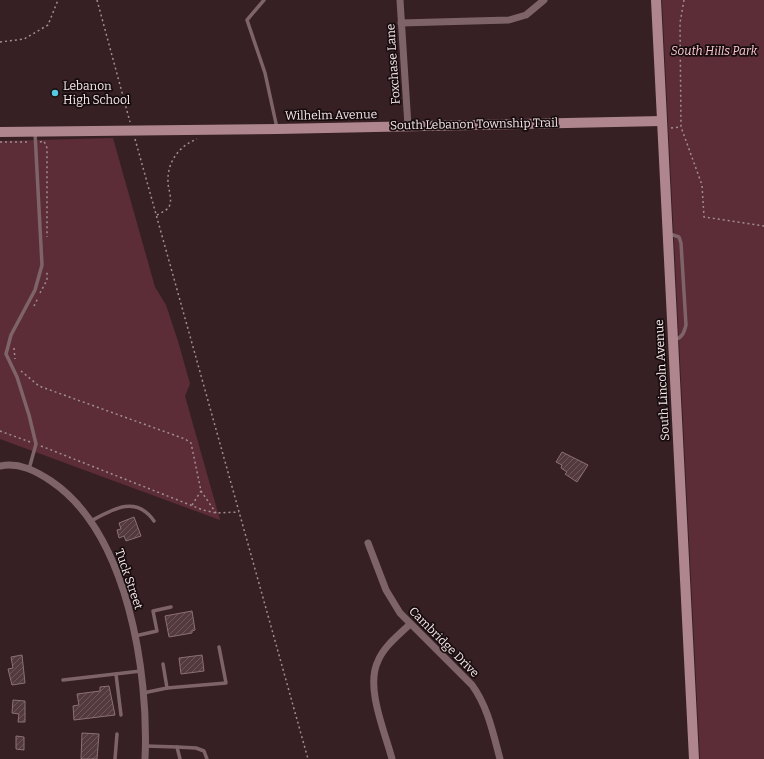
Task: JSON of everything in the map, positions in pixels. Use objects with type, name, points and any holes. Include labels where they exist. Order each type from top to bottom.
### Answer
[{"type":"main road","name":"South Lincoln Avenue","points":[[656,0],[694,759]]},
{"type":"main road","name":"Wilhelm Avenue","points":[[0,132],[662,124]]},
{"type":"street","name":"Foxchase Lane","points":[[400,0],[408,126]]},
{"type":"street","points":[[401,23],[509,20],[526,15],[544,0]]},
{"type":"street","name":"Tuck Street","points":[[0,466],[19,466],[30,469],[43,475],[63,490],[91,521],[105,545],[118,577],[134,636],[141,671],[146,746],[145,759]]},
{"type":"street","name":"Cambridge Drive","points":[[368,543],[392,601],[400,613],[472,685],[480,696],[486,710],[500,759]]},
{"type":"street","points":[[392,759],[375,696],[373,677],[375,668],[382,654],[410,624]]},
{"type":"lane","points":[[264,0],[247,20],[265,73],[277,129]]},
{"type":"lane","points":[[30,469],[36,444],[17,377],[6,354],[11,335],[34,290],[42,264],[35,131]]},
{"type":"lane","points":[[91,521],[120,506],[140,508],[149,514],[154,521]]},
{"type":"lane","points":[[134,636],[157,631],[153,611],[171,607]]},
{"type":"lane","points":[[143,693],[167,688],[226,683],[219,647]]},
{"type":"lane","points":[[163,664],[167,688]]},
{"type":"lane","points":[[63,680],[141,671]]},
{"type":"lane","points":[[116,674],[121,714]]},
{"type":"lane","points":[[115,759],[117,734]]},
{"type":"lane","points":[[146,746],[196,748],[204,751],[206,759]]},
{"type":"lane","points":[[177,747],[180,759]]},
{"type":"path","points":[[0,42],[24,39],[48,26],[58,0]]},
{"type":"path","points":[[96,0],[127,112]]},
{"type":"path","points":[[684,0],[680,23],[681,127],[702,185],[704,217],[764,226]]},
{"type":"path","points":[[662,124],[681,127]]},
{"type":"path","points":[[156,215],[166,210],[170,203],[168,175],[174,158],[187,144],[201,138]]},
{"type":"path","points":[[138,150],[308,759]]},
{"type":"path","points":[[21,371],[39,386],[185,439],[191,444],[201,491],[216,513]]},
{"type":"path","points":[[0,431],[203,510],[216,513],[239,512]]},
{"type":"path","points":[[192,505],[201,491]]},
{"type":"green space","name":"South Hills Park","points":[[662,0],[764,0],[764,759],[700,759]]},
{"type":"green space","points":[[113,138],[155,287],[166,305],[178,341],[190,384],[185,396],[220,520],[0,439],[0,141]]},
{"type":"building","points":[[562,452],[588,465],[577,482],[565,474],[567,472],[561,468],[562,465],[556,462]]},
{"type":"building","points":[[134,517],[141,536],[126,541],[124,536],[119,538],[117,530],[121,529],[119,523]]},
{"type":"building","points":[[192,611],[195,630],[192,631],[192,633],[169,637],[165,616]]},
{"type":"building","points":[[22,655],[25,683],[12,685],[8,669],[13,668],[11,657]]},
{"type":"building","points":[[202,655],[204,671],[181,674],[179,658]]},
{"type":"building","points":[[109,686],[115,715],[74,720],[73,706],[79,705],[77,694],[100,691],[100,687]]},
{"type":"building","points":[[13,700],[25,701],[25,722],[18,722],[19,714],[12,713]]},
{"type":"building","points":[[82,733],[99,734],[97,759],[81,759]]},
{"type":"building","points":[[16,736],[24,737],[24,750],[16,749]]},
{"type":"place","name":"Lebanon High School","points":[[55,93]]}]
